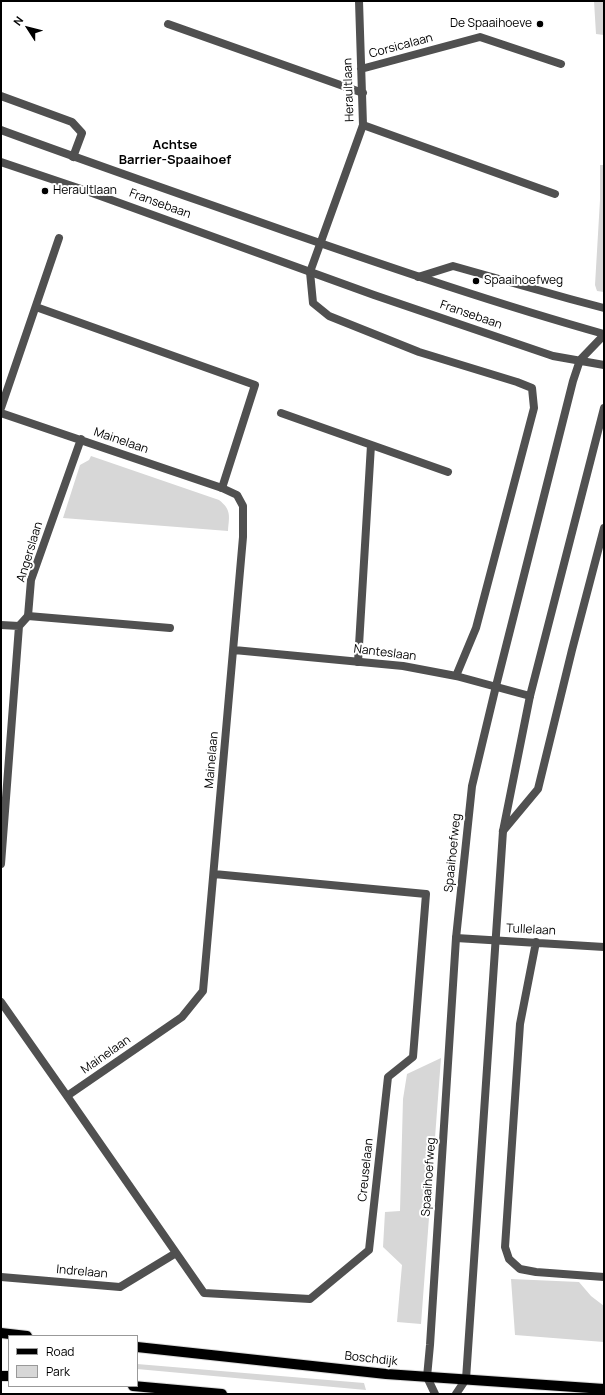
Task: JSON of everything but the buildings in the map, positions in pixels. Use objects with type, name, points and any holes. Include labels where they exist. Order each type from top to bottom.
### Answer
[{"type":"main road","points":[[1,1334],[14,1335]]},
{"type":"main road","name":"Boschdijk","points":[[138,1347],[386,1374],[604,1389]]},
{"type":"main road","points":[[138,1387],[222,1394]]},
{"type":"street","name":"Heraultlaan","points":[[321,244],[363,125],[359,1]]},
{"type":"street","points":[[168,24],[363,93]]},
{"type":"street","name":"Corsicalaan","points":[[361,69],[480,37],[561,64]]},
{"type":"street","points":[[1,96],[72,122],[82,133],[73,157]]},
{"type":"street","points":[[363,125],[556,194]]},
{"type":"street","name":"Fransebaan","points":[[1,130],[73,157],[418,277],[604,334]]},
{"type":"street","name":"Fransebaan","points":[[1,162],[80,188],[382,298],[553,356],[604,365]]},
{"type":"street","points":[[1,408],[59,238]]},
{"type":"street","points":[[321,244],[310,272],[314,303],[328,316],[419,352],[532,388],[534,408],[476,628],[456,676]]},
{"type":"street","points":[[418,277],[453,266],[570,300],[604,308]]},
{"type":"street","points":[[36,307],[255,385],[222,488]]},
{"type":"street","name":"Spaaihoefweg","points":[[427,1377],[456,938],[472,786],[568,401],[580,360],[604,334]]},
{"type":"street","points":[[456,1394],[466,1379],[503,831],[530,696],[604,408]]},
{"type":"street","name":"Mainelaan","points":[[1,413],[222,488],[237,495],[243,506],[234,650],[204,991],[182,1017],[67,1096]]},
{"type":"street","points":[[281,414],[448,472]]},
{"type":"street","name":"Angerslaan","points":[[28,616],[31,580],[81,439]]},
{"type":"street","points":[[358,662],[371,445]]},
{"type":"street","points":[[503,831],[538,789],[604,528]]},
{"type":"street","points":[[1,864],[19,626],[28,616],[170,628]]},
{"type":"street","points":[[1,625],[19,626]]},
{"type":"street","name":"Nanteslaan","points":[[234,650],[404,666],[456,676],[530,696]]},
{"type":"street","name":"Creuselaan","points":[[67,1096],[204,1293],[310,1299],[369,1250],[388,1078],[413,1057],[426,894],[214,874]]},
{"type":"street","name":"Tullelaan","points":[[456,938],[604,947]]},
{"type":"street","points":[[536,942],[520,1024],[505,1247],[509,1259],[520,1269],[536,1272],[604,1277]]},
{"type":"street","points":[[1,1002],[67,1096]]},
{"type":"street","name":"Indrelaan","points":[[1,1277],[120,1287],[176,1253]]},
{"type":"street","points":[[427,1377],[435,1394]]},
{"type":"green space","points":[[594,1],[604,1],[604,35],[596,34]]},
{"type":"green space","points":[[600,165],[604,165],[604,292],[597,291],[595,285],[600,200]]},
{"type":"green space","points":[[91,456],[219,500],[226,507],[229,514],[228,531],[63,518],[80,465],[89,460]]},
{"type":"green space","points":[[441,1058],[421,1324],[397,1322],[402,1265],[383,1247],[385,1212],[400,1211],[403,1099],[407,1074]]},
{"type":"green space","points":[[511,1279],[579,1282],[591,1296],[604,1306],[604,1342],[515,1335]]},
{"type":"green space","points":[[138,1364],[364,1383],[366,1390],[138,1369]]},
{"type":"place","name":"De Spaaihoeve","points":[[540,24]]},
{"type":"place","name":"Heraultlaan","points":[[45,191]]},
{"type":"place","name":"Spaaihoefweg","points":[[476,281]]},
{"type":"district","name":"Achtse Barrier-Spaaihoef","points":[[175,152]]}]
